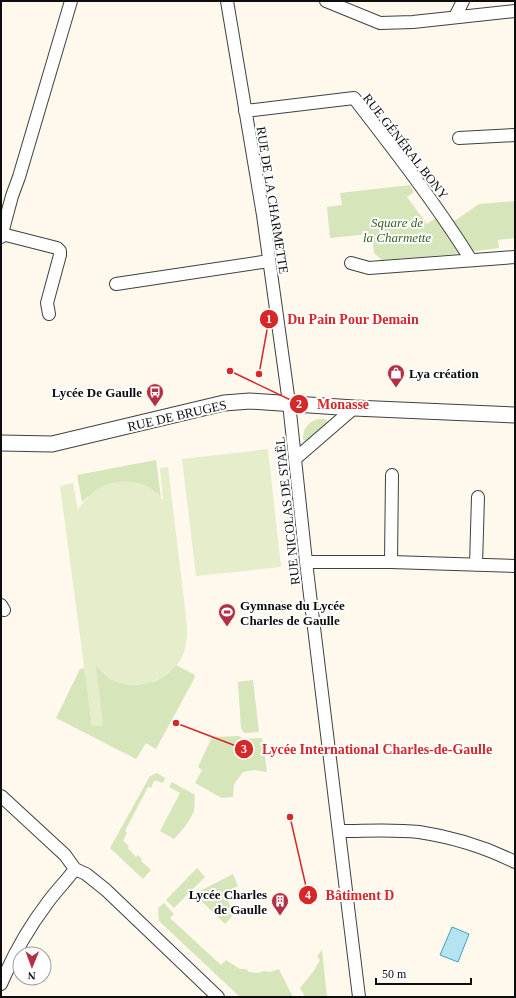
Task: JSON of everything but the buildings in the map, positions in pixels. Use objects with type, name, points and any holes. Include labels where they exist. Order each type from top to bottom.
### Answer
[{"type":"street","points":[[49,314],[47,303],[60,251],[57,248],[1,235],[71,1]]},
{"type":"street","name":"RUE DE LA CHARMETTE","points":[[227,1],[263,215],[289,403]]},
{"type":"street","points":[[326,1],[380,23],[413,22],[515,11]]},
{"type":"street","points":[[455,17],[462,1]]},
{"type":"street","name":"RUE GÉNÉRAL BONY","points":[[245,111],[354,98],[412,173],[471,260]]},
{"type":"street","points":[[459,138],[515,135]]},
{"type":"street","points":[[351,263],[369,268],[515,257]]},
{"type":"street","points":[[116,284],[269,261]]},
{"type":"street","name":"RUE DE BRUGES","points":[[1,443],[52,444],[224,403],[250,401],[354,408],[515,415]]},
{"type":"street","name":"RUE NICOLAS DE STAËL","points":[[289,403],[306,562],[359,997]]},
{"type":"street","points":[[295,459],[354,408]]},
{"type":"street","points":[[391,562],[392,475]]},
{"type":"street","points":[[476,565],[478,497]]},
{"type":"street","points":[[306,562],[391,562],[515,566]]},
{"type":"street","points":[[1,796],[65,855],[75,869],[86,874],[106,890],[218,997]]},
{"type":"street","points":[[339,831],[388,830],[418,832],[467,843],[489,850],[515,862]]},
{"type":"street","points":[[1,984],[23,939],[48,901],[75,869]]},
{"type":"green space","name":"Square de la Charmette","points":[[410,185],[414,192],[407,197],[427,224],[434,219],[456,220],[479,204],[515,201],[515,238],[498,240],[499,248],[445,255],[382,260],[374,253],[373,244],[370,243],[369,234],[330,238],[327,207],[342,205],[340,193]]},
{"type":"green space","points":[[319,419],[325,419],[330,423],[306,442],[303,439],[305,428],[310,423]]},
{"type":"green space","points":[[268,449],[281,567],[196,576],[182,459]]},
{"type":"green space","points":[[156,460],[161,498],[157,493],[88,496],[82,502],[77,475]]},
{"type":"green space","points":[[168,467],[187,625],[186,647],[181,659],[168,673],[150,682],[141,684],[131,685],[112,680],[96,666],[103,725],[92,726],[60,486],[73,483],[78,510],[94,492],[101,487],[116,482],[144,484],[163,500],[160,468]]},
{"type":"green space","points":[[95,665],[125,684],[137,685],[156,681],[167,674],[176,665],[195,675],[156,749],[146,743],[136,759],[56,718],[80,669],[85,668],[92,726],[103,725]]},
{"type":"green space","points":[[253,680],[259,732],[244,733],[241,728],[238,682]]},
{"type":"green space","points":[[239,736],[243,739],[262,738],[267,772],[255,770],[243,772],[234,784],[233,797],[222,798],[195,783],[202,770],[198,767],[212,737]]},
{"type":"green space","points":[[157,773],[165,778],[163,783],[156,781],[153,782],[151,788],[148,787],[125,831],[127,833],[123,841],[129,846],[128,848],[136,857],[138,855],[142,859],[141,861],[151,870],[143,879],[110,848],[150,776]]},
{"type":"green space","points":[[172,782],[195,795],[193,814],[186,826],[174,839],[160,831],[180,793],[169,787]]},
{"type":"green space","points":[[197,868],[205,877],[174,908],[166,900]]},
{"type":"green space","points":[[233,874],[238,886],[224,893],[234,914],[225,924],[194,894]]},
{"type":"green space","points":[[164,903],[174,914],[170,918],[221,965],[226,960],[240,969],[246,969],[249,972],[258,973],[264,971],[270,972],[279,969],[293,997],[240,997],[159,921],[158,908]]},
{"type":"green space","points":[[322,950],[327,997],[305,997],[300,988],[313,972],[320,960],[317,956]]},
{"type":"water","points":[[452,927],[469,934],[458,962],[440,955]]},
{"type":"place","name":"Monasse","points":[[230,371]]},
{"type":"place","name":"Du Pain Pour Demain","points":[[259,374]]},
{"type":"place","name":"Lya création","points":[[396,388]]},
{"type":"place","name":"Lycée De Gaulle","points":[[155,407]]},
{"type":"place","name":"Gymnase du Lycée Charles de Gaulle","points":[[227,627]]},
{"type":"place","name":"Lycée International Charles-de-Gaulle","points":[[176,723]]},
{"type":"place","name":"Bâtiment D","points":[[290,817]]},
{"type":"place","name":"Lycée Charles de Gaulle","points":[[280,916]]}]
